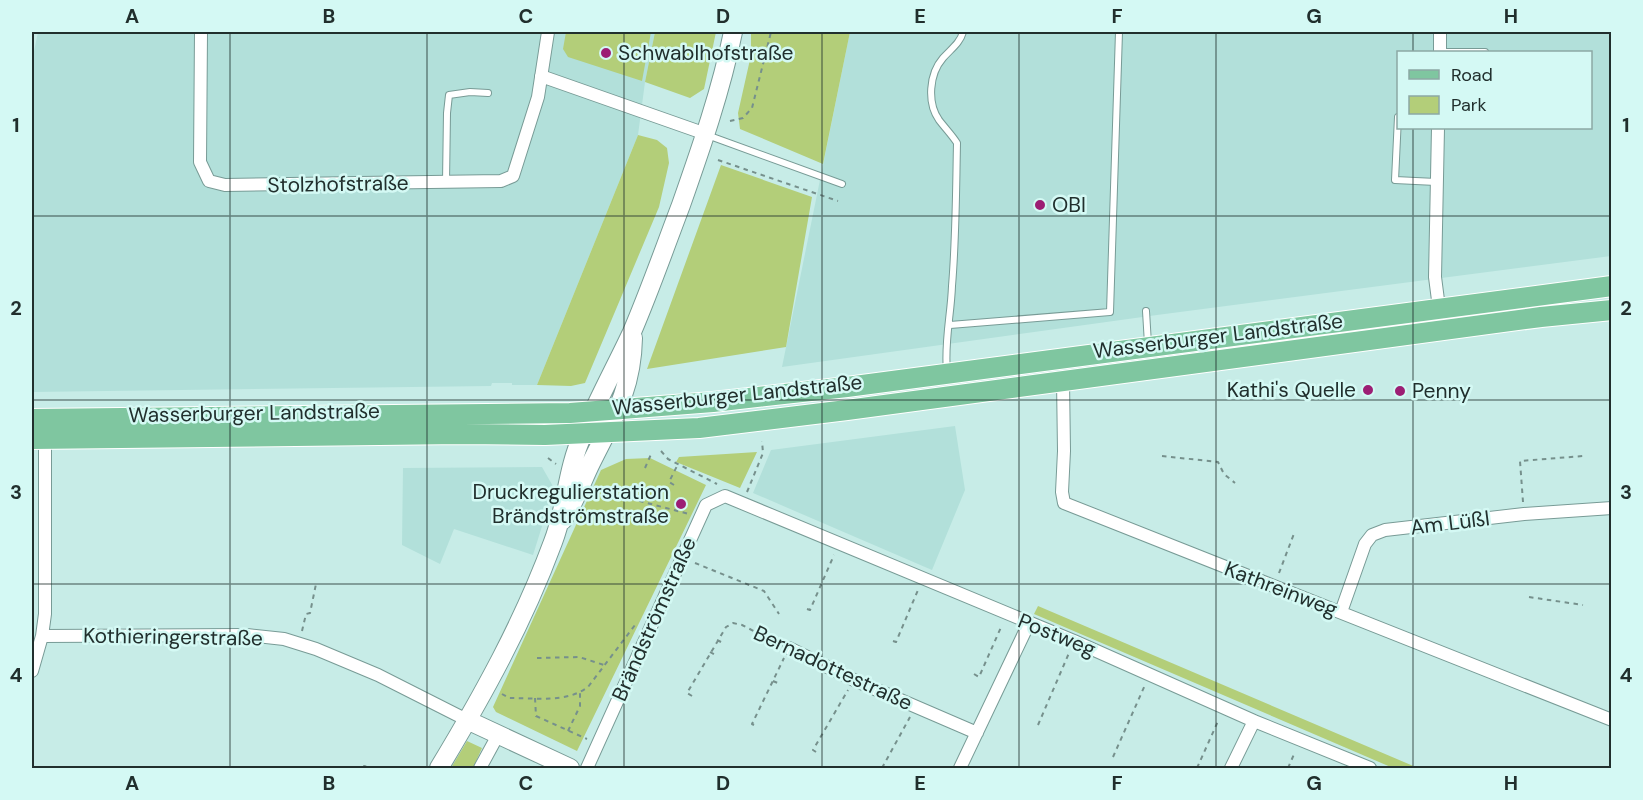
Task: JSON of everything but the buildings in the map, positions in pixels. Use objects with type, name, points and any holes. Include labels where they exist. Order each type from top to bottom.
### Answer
[{"type":"main road","name":"Wasserburger Landstraße","points":[[32,419],[594,412],[772,396],[1611,286]]},
{"type":"main road","name":"Wasserburger Landstraße","points":[[38,439],[583,434],[699,428],[1611,310]]},
{"type":"street","name":"Stolzhofstraße","points":[[201,32],[200,162],[209,181],[225,185],[501,181],[513,176],[538,97],[548,32]]},
{"type":"street","points":[[439,768],[497,668],[527,607],[559,525],[570,466],[633,330],[661,260],[706,134],[733,32]]},
{"type":"street","points":[[1440,32],[1440,51]]},
{"type":"street","points":[[541,75],[706,134]]},
{"type":"street","points":[[1438,129],[1435,278],[1442,331]]},
{"type":"street","points":[[559,525],[576,500],[627,386],[633,353],[633,330]]},
{"type":"street","name":"Kathreinweg","points":[[1063,381],[1062,492],[1064,503],[1611,720]]},
{"type":"street","points":[[32,671],[42,636],[45,614],[38,439]]},
{"type":"street","name":"Brändströmstraße","points":[[587,768],[706,505],[725,496],[742,503]]},
{"type":"street","name":"Postweg","points":[[742,503],[1074,641],[1254,721],[1370,768]]},
{"type":"street","name":"Am Lüßl","points":[[1341,612],[1365,544],[1372,535],[1385,530],[1524,514],[1611,508]]},
{"type":"street","points":[[960,768],[1029,623]]},
{"type":"street","name":"Kothieringerstraße","points":[[42,636],[247,635],[284,639],[378,675],[467,720]]},
{"type":"street","name":"Bernadottestraße","points":[[789,648],[854,680],[976,733]]},
{"type":"street","points":[[467,720],[570,768]]},
{"type":"street","points":[[1231,768],[1254,721]]},
{"type":"street","points":[[480,768],[498,735]]},
{"type":"lane","points":[[947,373],[945,345],[950,325],[957,143],[938,119],[931,101],[932,82],[941,59],[954,47],[963,32]]},
{"type":"lane","points":[[950,325],[1110,312],[1119,32]]},
{"type":"lane","points":[[446,182],[449,95],[470,92],[488,93]]},
{"type":"lane","points":[[1397,129],[1395,180],[1437,182]]},
{"type":"lane","points":[[706,134],[842,184]]},
{"type":"lane","points":[[1146,311],[1148,347]]},
{"type":"path","points":[[730,121],[743,118],[752,108],[771,32]]},
{"type":"path","points":[[718,160],[838,201]]},
{"type":"path","points":[[742,503],[763,453],[762,441]]},
{"type":"path","points":[[661,451],[668,459],[719,485]]},
{"type":"path","points":[[645,468],[652,452]]},
{"type":"path","points":[[1162,456],[1218,462],[1224,474],[1235,483]]},
{"type":"path","points":[[1524,514],[1520,461],[1583,456],[1583,458]]},
{"type":"path","points":[[674,485],[669,482],[678,464]]},
{"type":"path","points":[[613,494],[700,518]]},
{"type":"path","points":[[1274,586],[1295,531]]},
{"type":"path","points":[[807,609],[810,610],[838,544]]},
{"type":"path","points":[[682,557],[764,591],[779,614]]},
{"type":"path","points":[[893,641],[896,642],[923,579]]},
{"type":"path","points":[[299,644],[306,614],[310,613],[316,584]]},
{"type":"path","points":[[1529,597],[1582,605]]},
{"type":"path","points":[[502,694],[509,698],[535,698],[569,697],[580,693],[588,687],[646,612],[655,616]]},
{"type":"path","points":[[975,674],[979,677],[1007,614]]},
{"type":"path","name":"Bernadottestraße","points":[[692,696],[687,693],[694,680],[717,640],[726,627],[733,623],[742,625],[789,648]]},
{"type":"path","points":[[717,640],[725,644]]},
{"type":"path","points":[[1038,725],[1074,641]]},
{"type":"path","points":[[987,646],[991,648]]},
{"type":"path","points":[[754,725],[752,724],[789,648]]},
{"type":"path","points":[[710,652],[717,656]]},
{"type":"path","points":[[537,658],[579,657],[604,665]]},
{"type":"path","points":[[702,666],[708,670]]},
{"type":"path","points":[[1113,757],[1150,674]]},
{"type":"path","points":[[694,680],[700,684]]},
{"type":"path","points":[[816,752],[813,750],[823,738],[854,680]]},
{"type":"path","points":[[773,681],[780,684]]},
{"type":"path","points":[[568,731],[580,706],[580,693]]},
{"type":"path","points":[[766,695],[771,698]]},
{"type":"path","points":[[844,696],[850,699]]},
{"type":"path","points":[[535,698],[536,716],[598,743]]},
{"type":"path","points":[[1197,768],[1224,706]]},
{"type":"path","points":[[884,767],[916,707]]},
{"type":"path","points":[[759,709],[763,711]]},
{"type":"path","points":[[836,710],[842,713]]},
{"type":"path","points":[[829,724],[833,726]]},
{"type":"path","points":[[906,724],[913,728]]},
{"type":"path","points":[[899,739],[904,741]]},
{"type":"path","points":[[1288,768],[1300,740]]},
{"type":"path","points":[[891,752],[895,754]]},
{"type":"path","points":[[363,768],[364,766],[372,768]]},
{"type":"shaded area","points":[[38,32],[655,32],[638,135],[537,385],[492,383],[491,386],[32,392],[32,61]]},
{"type":"shaded area","points":[[850,32],[1611,32],[1611,256],[782,367]]},
{"type":"shaded area","points":[[955,426],[965,490],[932,570],[753,493],[771,450]]},
{"type":"shaded area","points":[[542,467],[554,488],[533,555],[454,529],[440,564],[402,545],[403,468]]},
{"type":"green space","name":"Schwablhofstraße","points":[[566,32],[651,32],[642,81],[568,57],[563,49]]},
{"type":"green space","points":[[655,32],[716,32],[704,89],[690,98],[645,82]]},
{"type":"green space","points":[[751,32],[850,32],[823,164],[740,129],[738,113],[751,55]]},
{"type":"green space","points":[[638,135],[657,140],[667,148],[669,163],[659,207],[585,383],[571,386],[537,385]]},
{"type":"green space","points":[[721,165],[812,197],[786,347],[647,369]]},
{"type":"green space","points":[[757,452],[740,488],[676,462],[679,457]]},
{"type":"green space","points":[[650,458],[706,485],[577,751],[496,712],[493,707],[601,470],[626,459]]},
{"type":"green space","points":[[1038,606],[1418,768],[1393,768],[1034,614]]},
{"type":"green space","points":[[467,741],[482,748],[473,768],[451,768]]},
{"type":"place","name":"Schwablhofstraße","points":[[606,53]]},
{"type":"place","name":"OBI","points":[[1040,205]]},
{"type":"place","name":"Kathi's Quelle","points":[[1368,390]]},
{"type":"place","name":"Penny","points":[[1400,391]]},
{"type":"place","name":"Druckregulierstation Brändströmstraße","points":[[681,504]]}]
